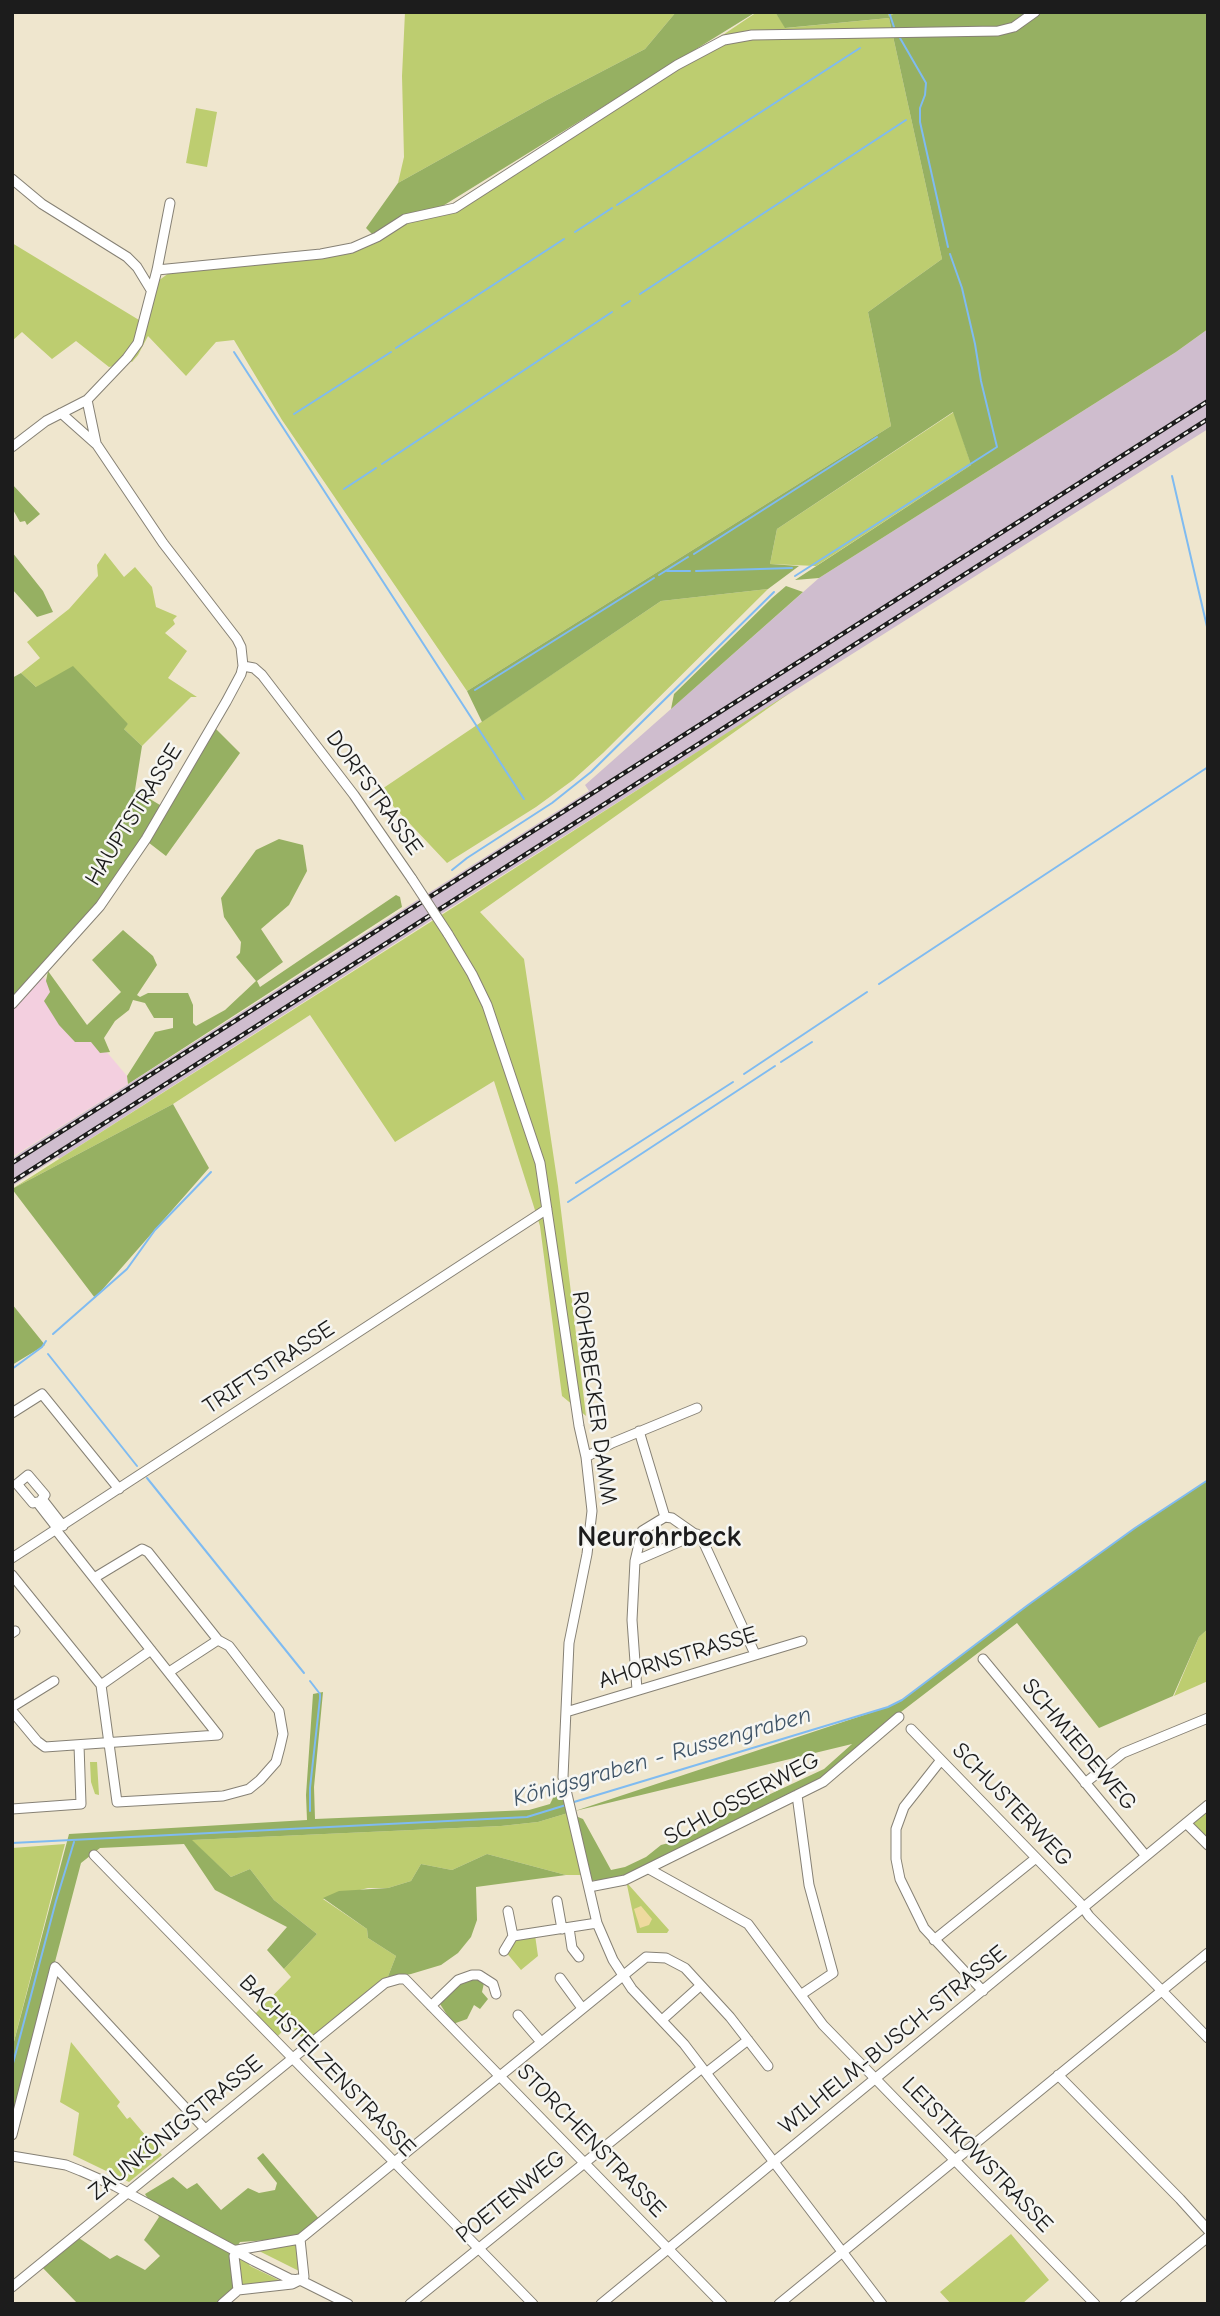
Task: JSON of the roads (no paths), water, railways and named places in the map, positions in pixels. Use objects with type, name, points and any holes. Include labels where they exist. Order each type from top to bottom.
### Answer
[{"type":"street","points":[[157,270],[321,254],[352,247],[377,237],[405,219],[456,208],[677,65],[723,40],[751,35],[998,31],[1014,27],[1035,12]]},
{"type":"street","points":[[12,178],[42,204],[127,257],[137,267],[151,290]]},
{"type":"street","points":[[12,447],[46,421],[87,400],[138,343],[157,270],[170,203]]},
{"type":"street","points":[[87,400],[96,443]]},
{"type":"street","points":[[61,413],[96,443],[163,543],[237,639],[241,647],[243,666]]},
{"type":"street","name":"DORFSTRASSE","points":[[243,666],[254,668],[262,675],[354,795],[412,879],[472,974],[492,1019],[537,1152],[547,1209]]},
{"type":"street","name":"HAUPTSTRASSE","points":[[12,1004],[100,906],[146,839],[226,702],[243,666]]},
{"type":"street","name":"ROHRBECKER DAMM","points":[[547,1209],[592,1511],[587,1554],[569,1643],[563,1777],[597,1923],[603,1941],[622,1976],[704,2070],[882,2304]]},
{"type":"street","name":"TRIFTSTRASSE","points":[[12,1558],[547,1209]]},
{"type":"street","points":[[12,1413],[42,1394],[118,1489]]},
{"type":"street","points":[[586,1457],[639,1431],[697,1408]]},
{"type":"street","points":[[639,1431],[665,1517]]},
{"type":"street","points":[[39,1500],[94,1578],[218,1735],[43,1746],[12,1709],[54,1681]]},
{"type":"street","points":[[637,1690],[632,1620],[635,1561],[642,1531],[665,1517],[672,1518],[702,1539],[755,1654]]},
{"type":"street","points":[[635,1561],[697,1534]]},
{"type":"street","points":[[12,1575],[101,1685],[117,1802],[223,1796],[237,1793],[260,1780],[276,1762],[283,1734],[279,1711],[229,1646],[218,1640],[148,1552],[138,1550],[94,1578]]},
{"type":"street","points":[[169,1672],[218,1640]]},
{"type":"street","name":"AHORNSTRASSE","points":[[566,1712],[802,1641]]},
{"type":"street","points":[[101,1685],[151,1650]]},
{"type":"street","name":"SCHMIEDEWEG","points":[[983,1659],[1146,1856]]},
{"type":"street","name":"SCHLOSSERWEG","points":[[588,1885],[625,1880],[823,1783],[898,1717]]},
{"type":"street","points":[[1085,1783],[1123,1753],[1208,1718]]},
{"type":"street","name":"SCHUSTERWEG","points":[[911,1729],[1208,2038]]},
{"type":"street","points":[[12,1809],[81,1804],[79,1745]]},
{"type":"street","points":[[941,1760],[904,1807],[895,1842],[900,1879],[925,1928],[983,1991]]},
{"type":"street","points":[[797,1795],[809,1885],[833,1973],[802,1994]]},
{"type":"street","name":"WILHELM-BUSCH-STRASSE","points":[[601,2304],[1208,1805]]},
{"type":"street","points":[[1186,1823],[1208,1845]]},
{"type":"street","name":"BACHSTELZENSTRASSE","points":[[94,1855],[533,2304]]},
{"type":"street","points":[[934,1940],[1036,1858]]},
{"type":"street","name":"LEISTIKOWSTRASSE","points":[[649,1869],[748,1924],[823,2025],[1095,2304]]},
{"type":"street","points":[[557,1901],[572,1948],[579,1957]]},
{"type":"street","points":[[508,1911],[511,1939]]},
{"type":"street","points":[[501,1947],[511,1939],[597,1923]]},
{"type":"street","points":[[779,2304],[1208,1953]]},
{"type":"street","points":[[237,2250],[300,2239],[646,1957],[666,1958],[685,1968],[768,2066]]},
{"type":"street","points":[[12,2135],[55,1967],[205,2129]]},
{"type":"street","points":[[431,2006],[458,1980],[472,1975],[479,1975],[492,1984],[496,1994]]},
{"type":"street","points":[[560,1978],[582,2008]]},
{"type":"street","name":"ZAUNKÖNIGSTRASSE","points":[[12,2287],[385,1983],[400,1979]]},
{"type":"street","name":"STORCHENSTRASSE","points":[[400,1979],[405,1979],[722,2304]]},
{"type":"street","points":[[662,2020],[700,1986]]},
{"type":"street","points":[[518,2015],[541,2042]]},
{"type":"street","name":"POETENWEG","points":[[410,2304],[584,2163],[704,2070],[748,2040]]},
{"type":"street","points":[[1059,2075],[1208,2230]]},
{"type":"street","points":[[12,2157],[66,2165],[127,2193],[290,2279],[300,2280],[348,2304]]},
{"type":"street","points":[[1125,2304],[1208,2237]]},
{"type":"street","points":[[222,2304],[238,2290],[292,2284],[300,2280],[303,2277],[300,2239]]},
{"type":"street","points":[[237,2250],[234,2256],[238,2290]]},
{"type":"waterway","points":[[889,12],[894,27]]},
{"type":"waterway","points":[[900,38],[926,83],[920,108],[920,122],[948,247]]},
{"type":"waterway","points":[[617,205],[860,48]]},
{"type":"waterway","points":[[640,294],[906,120]]},
{"type":"waterway","points":[[575,232],[612,208]]},
{"type":"waterway","points":[[396,348],[564,239]]},
{"type":"waterway","points":[[795,576],[997,447],[962,288],[950,254]]},
{"type":"waterway","points":[[622,306],[630,301]]},
{"type":"waterway","points":[[382,464],[612,312]]},
{"type":"waterway","points":[[234,352],[524,799]]},
{"type":"waterway","points":[[294,414],[391,352]]},
{"type":"waterway","points":[[694,554],[877,437]]},
{"type":"waterway","points":[[344,489],[376,468]]},
{"type":"waterway","points":[[1172,476],[1208,631]]},
{"type":"waterway","points":[[659,575],[688,557]]},
{"type":"waterway","points":[[696,571],[792,568]]},
{"type":"waterway","points":[[667,571],[690,571]]},
{"type":"waterway","points":[[475,690],[654,578]]},
{"type":"waterway","points":[[452,870],[552,803],[591,772],[774,592]]},
{"type":"waterway","points":[[879,984],[1208,767]]},
{"type":"waterway","points":[[744,1074],[867,992]]},
{"type":"waterway","points":[[781,1062],[812,1042]]},
{"type":"waterway","points":[[568,1202],[775,1066]]},
{"type":"waterway","points":[[576,1183],[733,1082]]},
{"type":"waterway","points":[[53,1334],[127,1269],[155,1230],[211,1172]]},
{"type":"waterway","points":[[12,1369],[46,1341]]},
{"type":"waterway","points":[[48,1354],[137,1466]]},
{"type":"waterway","points":[[147,1478],[304,1673]]},
{"type":"waterway","name":"Königsgraben - Russengraben","points":[[574,1802],[888,1707],[902,1700],[1135,1528],[1208,1480]]},
{"type":"waterway","points":[[310,1681],[320,1698],[310,1811]]},
{"type":"waterway","name":"Königsgraben - Russengraben","points":[[12,1843],[527,1817],[566,1805]]},
{"type":"waterway","name":"Königsgraben - Russengraben","points":[[12,2067],[74,1842]]},
{"type":"railway","points":[[12,1163],[1208,401]]},
{"type":"railway","points":[[12,1182],[1208,419]]},
{"type":"district","name":"Neurohrbeck","points":[[659,1538]]}]
